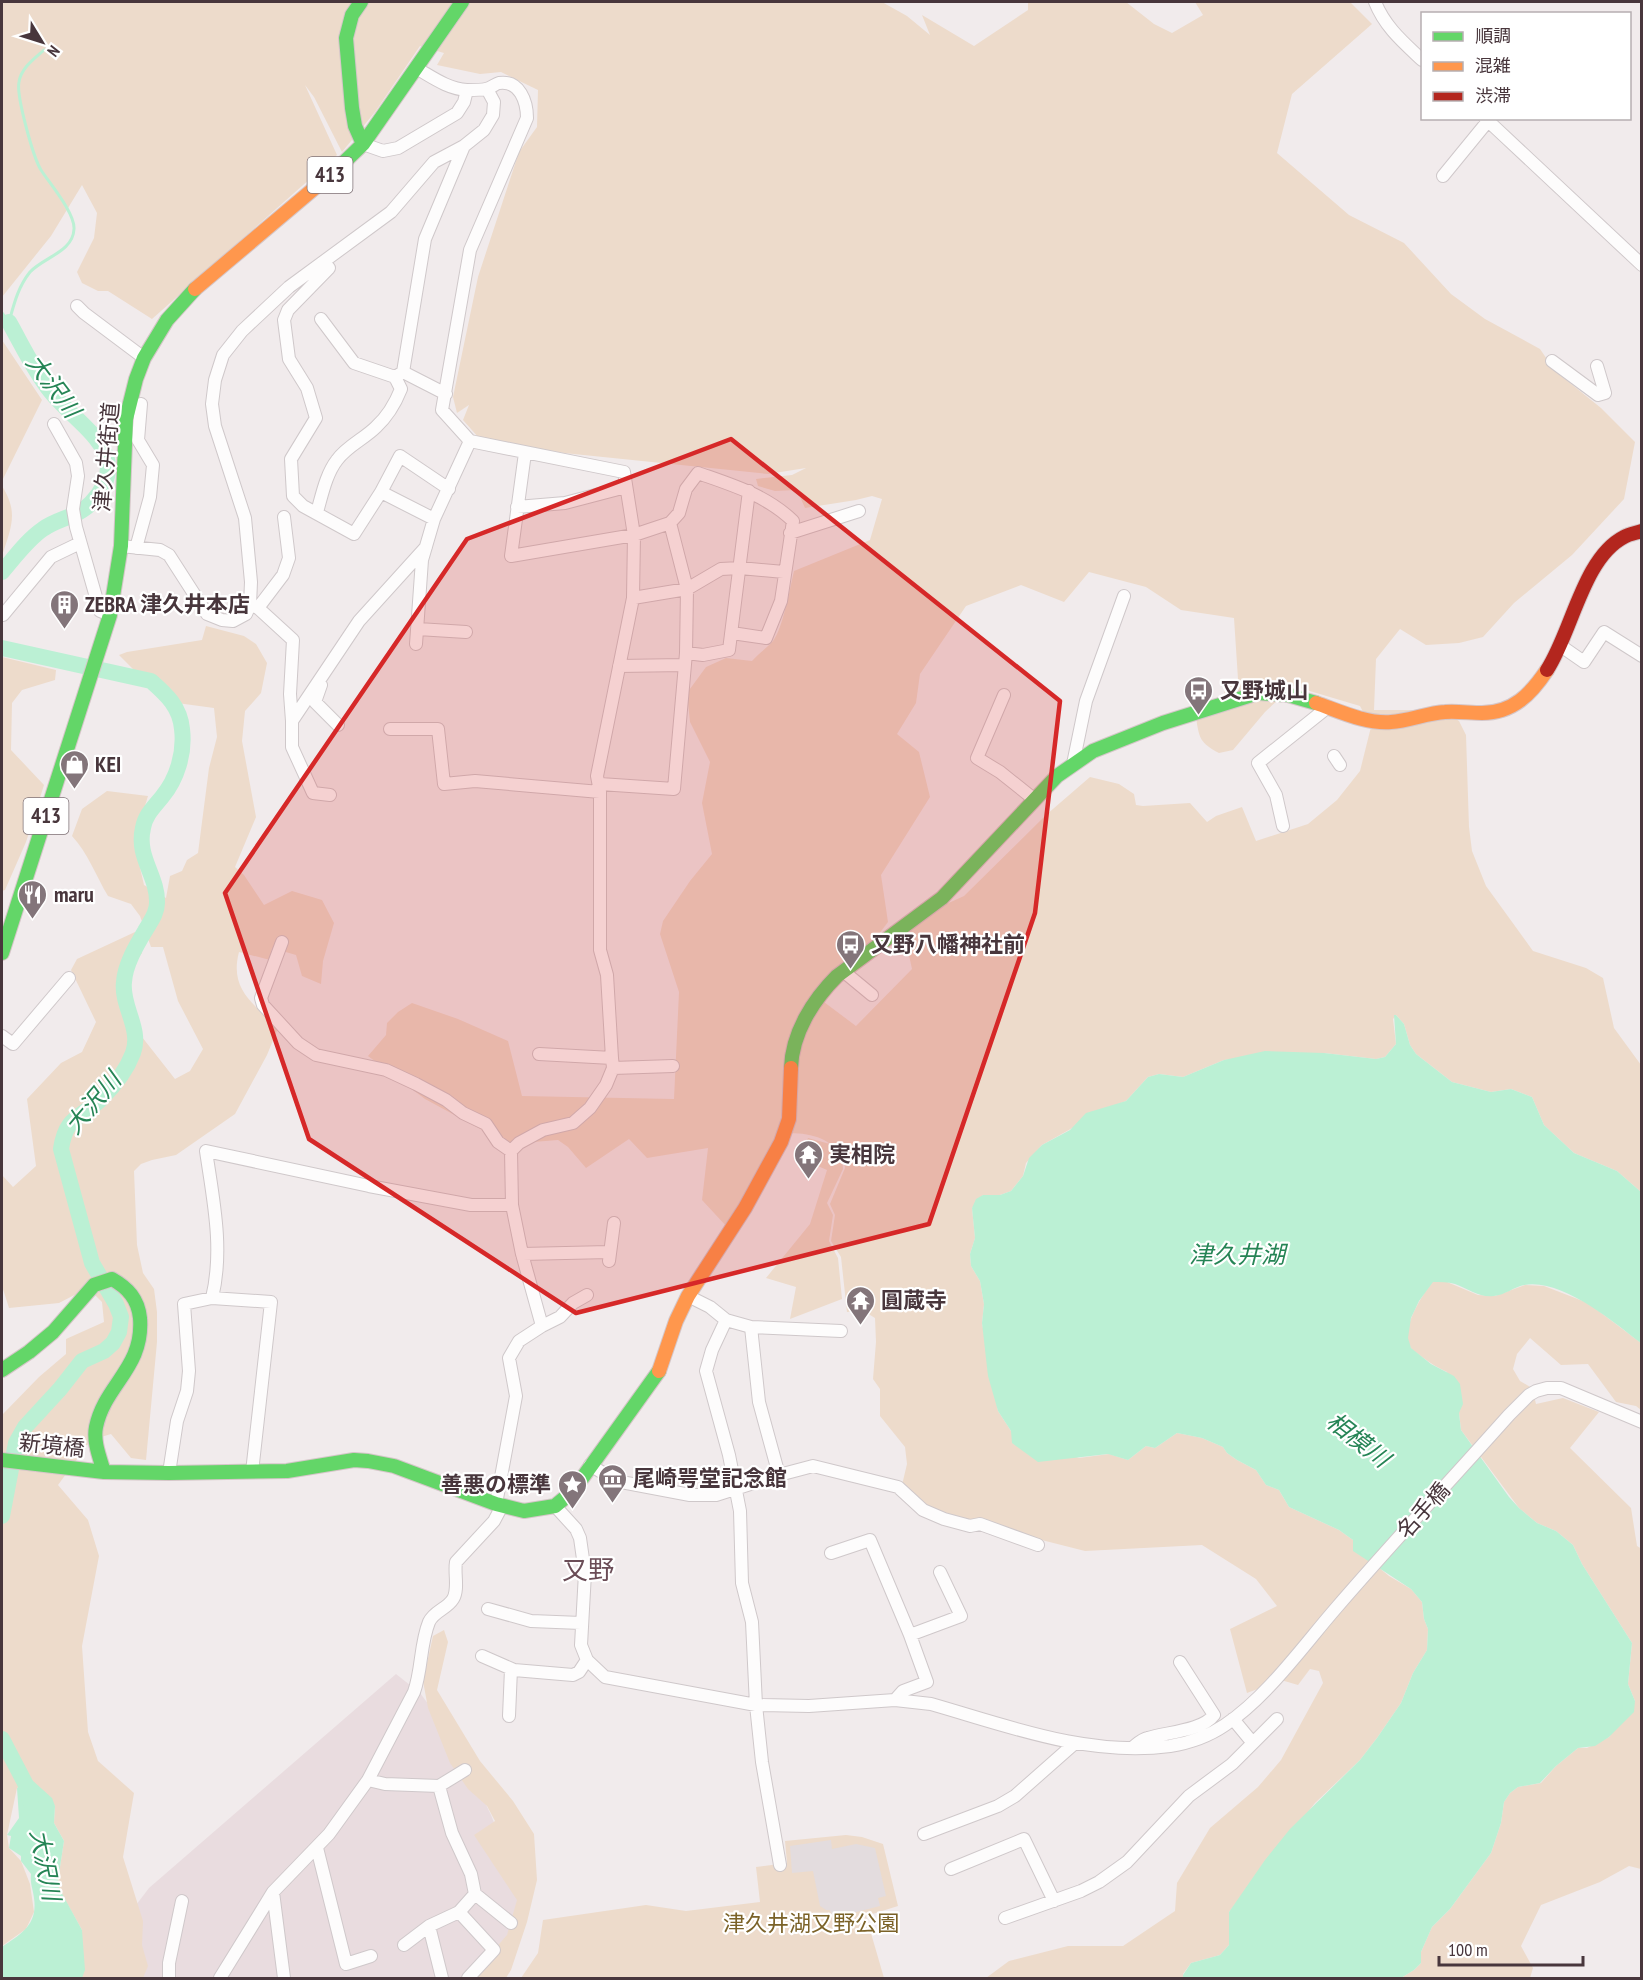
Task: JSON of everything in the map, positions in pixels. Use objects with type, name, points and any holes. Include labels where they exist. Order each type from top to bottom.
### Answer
[{"type":"main road","points":[[361,2],[352,15],[346,38],[352,108],[355,126],[363,144]]},
{"type":"main road","name":"津久井街道","points":[[2,953],[110,615],[121,546],[125,429],[130,400],[144,358],[167,320],[196,288],[337,169],[363,144],[462,2]]},
{"type":"main road","points":[[555,1506],[573,1491],[661,1368],[676,1321],[688,1296],[745,1208],[781,1142],[789,1119],[791,1063],[795,1042],[813,1004],[822,991],[843,971],[942,898],[1057,776],[1094,751],[1163,723],[1258,693],[1274,692],[1293,695],[1374,722],[1392,722],[1444,712],[1503,711],[1528,694],[1541,679],[1561,646],[1591,571],[1602,555],[1615,543],[1641,531]]},
{"type":"main road","points":[[2,1370],[53,1332],[94,1285],[112,1279],[132,1292],[140,1324],[140,1341],[100,1413],[96,1428],[96,1443],[101,1471]]},
{"type":"main road","name":"新境橋","points":[[2,1460],[101,1471],[169,1473],[296,1470],[336,1463],[368,1461],[394,1466],[499,1505],[524,1511],[555,1506]]},
{"type":"street","points":[[1375,2],[1391,30],[1421,59]]},
{"type":"street","points":[[416,68],[447,85],[467,90],[487,88],[499,83],[511,84],[521,93],[527,106],[527,118],[470,250],[442,410],[470,441],[624,472],[634,535],[633,598],[597,776],[600,788],[600,950],[607,975],[613,1063],[600,1096],[579,1119],[573,1123],[543,1130],[519,1143],[512,1151],[512,1204],[522,1254],[542,1326]]},
{"type":"street","points":[[330,795],[313,793],[292,747],[290,694],[293,640],[254,607],[245,518],[214,426],[212,405],[215,380],[223,355],[242,331],[289,287],[391,212],[434,162],[464,146],[484,130],[493,115],[494,102],[487,88]]},
{"type":"street","points":[[363,144],[383,151],[398,147],[457,112],[464,102],[467,90]]},
{"type":"street","points":[[1443,176],[1486,120],[1641,265]]},
{"type":"street","points":[[317,512],[327,477],[335,462],[342,453],[375,428],[392,409],[401,388],[399,374],[425,239],[464,146]]},
{"type":"street","points":[[324,262],[329,268],[288,310],[284,320],[289,359],[307,388],[316,418],[291,459],[293,496],[303,506],[354,534],[381,492],[400,456],[449,489]]},
{"type":"street","points":[[77,306],[144,358]]},
{"type":"street","points":[[321,319],[354,363],[399,374],[446,394]]},
{"type":"street","points":[[1552,361],[1598,394],[1605,393],[1597,366]]},
{"type":"street","points":[[136,548],[150,497],[153,465],[138,440],[141,404]]},
{"type":"street","points":[[54,424],[76,463],[78,476],[73,509],[76,527],[100,611],[110,615]]},
{"type":"street","points":[[416,644],[422,560],[434,519],[470,441]]},
{"type":"street","points":[[525,453],[511,556],[634,535],[670,523],[678,513],[686,489],[698,473],[749,491],[780,509],[793,521],[781,601],[766,638],[732,633]]},
{"type":"street","points":[[517,507],[565,503],[626,488]]},
{"type":"street","points":[[619,666],[685,659],[729,650],[749,491]]},
{"type":"street","points":[[381,492],[434,519]]},
{"type":"street","points":[[790,533],[858,511]]},
{"type":"street","points":[[121,546],[160,550],[169,555],[207,614],[222,620],[233,621],[254,607],[283,575],[289,558],[284,517]]},
{"type":"street","points":[[390,729],[438,729],[444,784],[475,781],[600,788],[674,789],[685,659],[687,589],[670,523]]},
{"type":"street","points":[[3,615],[51,556],[80,543]]},
{"type":"street","points":[[292,720],[359,621],[426,547]]},
{"type":"street","points":[[633,598],[687,589],[721,569],[740,568],[784,572]]},
{"type":"street","points":[[1073,764],[1086,701],[1124,596]]},
{"type":"street","points":[[417,629],[466,632]]},
{"type":"street","points":[[1561,646],[1584,662],[1604,632],[1641,656]]},
{"type":"street","points":[[324,672],[315,702],[338,725]]},
{"type":"street","points":[[1004,695],[977,758],[1000,772],[1035,800]]},
{"type":"street","points":[[1283,826],[1276,795],[1258,763],[1328,707]]},
{"type":"street","points":[[282,942],[261,998],[263,1005],[298,1043],[316,1055],[386,1070],[416,1084],[446,1100],[463,1113],[486,1124],[498,1142],[512,1151]]},
{"type":"street","points":[[843,971],[872,995]]},
{"type":"street","points":[[2,1036],[13,1044],[69,978]]},
{"type":"street","points":[[539,1054],[613,1063],[673,1066]]},
{"type":"street","points":[[212,1298],[217,1277],[218,1238],[206,1150],[369,1186],[471,1205],[512,1204]]},
{"type":"street","points":[[522,1254],[609,1256],[614,1223]]},
{"type":"street","points":[[220,1978],[273,1892],[329,1834],[368,1780],[414,1692],[419,1679],[429,1622],[452,1601],[456,1592],[456,1562],[494,1521],[499,1505],[516,1396],[509,1358],[519,1341],[560,1317],[573,1303],[587,1296]]},
{"type":"street","points":[[688,1296],[711,1307],[726,1320],[751,1328],[840,1331]]},
{"type":"street","points":[[169,1473],[177,1421],[187,1391],[189,1371],[184,1304],[212,1298],[271,1302],[252,1472]]},
{"type":"street","points":[[726,1320],[711,1350],[706,1371],[729,1455],[740,1511],[742,1583],[752,1622],[756,1705],[762,1762],[780,1864]]},
{"type":"street","points":[[751,1328],[759,1402],[779,1475]]},
{"type":"street","name":"名手橋","points":[[587,1660],[600,1674],[614,1679],[756,1705],[809,1706],[896,1700],[931,1704],[1037,1735],[1075,1743],[1132,1748],[1170,1746],[1193,1741],[1217,1730],[1233,1719],[1276,1678],[1338,1605],[1529,1395],[1547,1388],[1561,1388],[1641,1422]]},
{"type":"street","points":[[590,1465],[616,1481],[690,1495],[716,1495],[813,1466],[898,1487],[923,1510],[944,1519],[970,1526],[980,1524],[1038,1545]]},
{"type":"street","points":[[482,1656],[511,1669],[573,1675],[587,1660],[581,1646],[585,1573],[580,1538],[576,1529],[555,1506]]},
{"type":"street","points":[[831,1553],[870,1540],[927,1682],[903,1690],[896,1700]]},
{"type":"street","points":[[910,1635],[961,1617],[940,1572]]},
{"type":"street","points":[[488,1609],[531,1621],[581,1623]]},
{"type":"street","points":[[1132,1748],[1146,1738],[1189,1728],[1207,1721],[1214,1715],[1180,1662]]},
{"type":"street","points":[[509,1716],[511,1669]]},
{"type":"street","points":[[1233,1719],[1252,1742]]},
{"type":"street","points":[[1005,1918],[1099,1882],[1127,1862],[1189,1796],[1232,1764],[1277,1719]]},
{"type":"street","points":[[924,1834],[998,1806],[1015,1796],[1075,1743]]},
{"type":"street","points":[[368,1780],[385,1784],[439,1786],[465,1770]]},
{"type":"street","points":[[439,1786],[452,1833],[471,1874],[475,1894],[511,1923]]},
{"type":"street","points":[[951,1869],[1024,1839],[1054,1901]]},
{"type":"street","points":[[316,1848],[345,1964],[372,1956]]},
{"type":"street","points":[[273,1892],[285,1978]]},
{"type":"street","points":[[404,1945],[429,1926],[459,1912],[475,1894]]},
{"type":"street","points":[[169,1978],[169,1963],[182,1901]]},
{"type":"street","points":[[459,1912],[494,1950],[468,1978]]},
{"type":"street","points":[[429,1926],[442,1978]]},
{"type":"highlighted area","points":[[731,439],[1060,701],[1035,913],[929,1224],[576,1313],[309,1139],[225,893],[467,539]]},
{"type":"shaded area","points":[[396,1674],[420,1693],[455,1740],[491,1815],[525,1899],[486,1978],[136,1978],[133,1909],[149,1888]]},
{"type":"shaded area","points":[[831,1840],[832,1849],[856,1844],[875,1848],[886,1896],[878,1898],[880,1906],[833,1918],[830,1910],[820,1906],[813,1871],[792,1873],[790,1846]]},
{"type":"green space","points":[[2,2],[882,2],[907,16],[930,35],[922,15],[974,46],[1028,10],[1028,2],[1126,2],[1154,24],[1172,33],[1203,15],[1195,2],[1350,2],[1372,24],[1292,94],[1277,153],[1349,215],[1404,243],[1451,294],[1485,319],[1540,349],[1555,371],[1601,408],[1635,442],[1624,499],[1572,555],[1514,603],[1483,637],[1459,643],[1426,645],[1400,629],[1376,659],[1374,710],[1443,710],[1459,721],[1466,735],[1472,851],[1486,886],[1533,951],[1586,968],[1603,978],[1614,1028],[1641,1065],[1641,1192],[1617,1171],[1574,1153],[1544,1125],[1532,1097],[1511,1089],[1491,1092],[1452,1082],[1416,1054],[1410,1045],[1404,1024],[1396,1015],[1393,1019],[1396,1044],[1385,1057],[1376,1059],[1324,1053],[1297,1053],[1224,1060],[1183,1077],[1159,1074],[1148,1077],[1126,1101],[1108,1108],[1042,1145],[1026,1163],[1023,1176],[1011,1191],[1000,1195],[983,1195],[972,1208],[975,1238],[970,1254],[971,1266],[980,1281],[984,1304],[982,1323],[998,1411],[1011,1431],[1079,1458],[1109,1454],[1128,1460],[1146,1446],[1155,1448],[1177,1433],[1202,1438],[1223,1447],[1237,1460],[1256,1470],[1266,1485],[1279,1490],[1289,1507],[1339,1530],[1353,1540],[1372,1562],[1389,1576],[1411,1589],[1422,1602],[1428,1629],[1427,1650],[1413,1673],[1401,1703],[1360,1760],[1315,1803],[1229,1912],[1229,1945],[1220,1955],[1191,1963],[1183,1974],[1183,1978],[986,1978],[1009,1961],[1068,1946],[1123,1946],[1175,1911],[1177,1883],[1210,1828],[1258,1787],[1281,1760],[1323,1683],[1319,1671],[1310,1669],[1298,1685],[1281,1680],[1247,1693],[1230,1629],[1277,1606],[1256,1579],[1202,1545],[1085,1551],[950,1517],[922,1504],[902,1485],[907,1464],[905,1447],[880,1416],[880,1389],[873,1379],[875,1318],[862,1310],[847,1312],[841,1257],[831,1241],[835,1215],[830,1204],[845,1168],[844,1155],[829,1143],[807,1134],[779,1133],[727,1227],[702,1200],[708,1148],[647,1158],[629,1139],[586,1168],[568,1147],[558,1140],[508,1144],[425,1099],[368,1056],[386,1035],[387,1023],[412,1003],[458,1019],[508,1041],[522,1096],[674,1099],[679,992],[660,934],[663,921],[690,881],[712,854],[702,803],[710,762],[690,722],[687,693],[706,667],[726,658],[752,661],[771,644],[783,618],[794,571],[870,540],[882,499],[872,496],[805,508],[797,490],[775,491],[758,486],[756,479],[792,475],[806,468],[768,474],[564,453],[479,438],[463,420],[469,405],[457,413],[453,397],[478,277],[519,152],[537,127],[538,90],[501,72],[480,74],[437,65],[444,53],[420,46],[375,112],[342,152],[314,97],[305,85],[337,155],[152,319],[108,291],[98,291],[82,283],[77,272],[94,238],[97,213],[82,185],[51,236],[2,297]],"holes":[[[1089,572],[1146,587],[1181,610],[1234,618],[1238,679],[1226,680],[1222,711],[1196,717],[1204,743],[1219,753],[1233,750],[1265,712],[1293,686],[1360,706],[1371,727],[1360,771],[1337,800],[1308,824],[1256,841],[1242,807],[1216,816],[1207,822],[1190,803],[1136,805],[1134,794],[1119,784],[1090,777],[1046,815],[964,896],[942,906],[904,932],[912,969],[856,1026],[820,999],[888,922],[881,875],[930,797],[919,752],[897,734],[916,703],[920,674],[966,606],[1021,585],[1064,602]]]},
{"type":"green space","points":[[2,340],[42,400],[2,481]]},
{"type":"green space","points":[[2,486],[10,504],[12,520],[2,556]]},
{"type":"green space","points":[[206,626],[244,636],[256,644],[267,663],[261,693],[245,711],[242,741],[256,817],[235,867],[244,875],[264,905],[292,891],[322,900],[334,923],[323,961],[321,984],[302,976],[296,955],[272,948],[270,960],[239,952],[237,965],[241,986],[252,1003],[278,1028],[267,1055],[235,1114],[176,1155],[141,1164],[134,1171],[137,1245],[143,1273],[154,1289],[157,1312],[157,1342],[146,1460],[131,1458],[111,1434],[91,1440],[58,1485],[88,1520],[99,1556],[82,1646],[88,1732],[98,1761],[134,1793],[123,1857],[143,1921],[142,1945],[148,1966],[143,1978],[82,1978],[82,1930],[59,1889],[58,1880],[64,1841],[54,1823],[55,1806],[32,1781],[17,1788],[7,1835],[9,1848],[21,1861],[30,1884],[34,1912],[26,1929],[2,1946],[2,1415],[39,1377],[66,1354],[66,1339],[104,1322],[102,1302],[88,1288],[59,1303],[9,1308],[2,1286],[2,1175],[13,1187],[36,1166],[27,1099],[61,1063],[82,1052],[96,1022],[71,970],[77,959],[135,932],[142,953],[119,984],[128,1024],[142,1037],[175,1079],[190,1071],[203,1049],[178,1001],[163,947],[151,947],[140,916],[131,904],[108,896],[87,857],[72,836],[82,809],[107,791],[148,796],[134,842],[144,885],[166,898],[170,876],[182,871],[187,860],[198,853],[209,768],[217,737],[214,708],[177,703],[134,670],[119,655],[202,640]]},
{"type":"green space","points":[[2,657],[56,670],[55,680],[22,690],[12,703],[11,750],[44,785],[26,842],[5,890],[2,891]]},
{"type":"green space","points":[[808,1138],[830,1144],[842,1156],[843,1169],[827,1203],[833,1215],[829,1241],[838,1258],[842,1299],[790,1319],[796,1287],[766,1278],[810,1224],[827,1170],[799,1158]]},
{"type":"green space","points":[[1432,1282],[1447,1282],[1478,1295],[1495,1296],[1525,1285],[1544,1286],[1588,1303],[1641,1343],[1641,1410],[1636,1406],[1616,1402],[1588,1364],[1561,1365],[1530,1338],[1517,1354],[1513,1369],[1520,1381],[1532,1388],[1536,1404],[1563,1398],[1599,1412],[1570,1448],[1631,1508],[1637,1546],[1642,1549],[1641,1869],[1629,1866],[1600,1882],[1541,1905],[1521,1946],[1533,1968],[1530,1978],[1401,1978],[1421,1963],[1421,1952],[1432,1927],[1450,1909],[1491,1853],[1501,1823],[1504,1802],[1510,1793],[1518,1787],[1541,1783],[1556,1766],[1578,1748],[1587,1748],[1609,1737],[1635,1701],[1628,1684],[1632,1643],[1582,1564],[1573,1545],[1556,1531],[1537,1523],[1519,1508],[1461,1430],[1459,1413],[1447,1372],[1411,1348],[1408,1341],[1410,1323],[1418,1304]]},
{"type":"green space","points":[[444,1630],[448,1642],[437,1690],[480,1761],[513,1801],[534,1834],[537,1880],[527,1922],[511,1970],[506,1978],[470,1978],[507,1935],[517,1900],[474,1835],[495,1821],[487,1806],[468,1789],[450,1763],[428,1708],[423,1681],[433,1636]]},
{"type":"green space","name":"津久井湖又野公園","points":[[846,1835],[862,1837],[883,1844],[898,1906],[866,1916],[884,1978],[521,1978],[538,1953],[543,1920],[646,1905],[686,1911],[760,1902],[756,1867],[787,1863],[785,1841]]},
{"type":"water","name":"津久井湖","points":[[1394,1015],[1404,1024],[1410,1045],[1416,1054],[1452,1082],[1491,1092],[1511,1089],[1532,1097],[1544,1125],[1574,1153],[1617,1171],[1641,1192],[1641,1343],[1602,1314],[1554,1288],[1524,1285],[1502,1294],[1489,1296],[1447,1282],[1433,1282],[1419,1301],[1411,1318],[1408,1338],[1411,1348],[1431,1364],[1454,1376],[1460,1384],[1463,1404],[1459,1413],[1461,1430],[1509,1497],[1537,1523],[1556,1531],[1573,1545],[1582,1564],[1632,1643],[1628,1684],[1635,1701],[1634,1712],[1609,1737],[1595,1746],[1578,1748],[1540,1783],[1518,1787],[1510,1793],[1504,1802],[1501,1823],[1491,1853],[1450,1909],[1432,1927],[1421,1952],[1421,1963],[1401,1978],[1183,1978],[1191,1963],[1220,1955],[1229,1945],[1229,1912],[1265,1860],[1290,1829],[1360,1760],[1401,1703],[1413,1673],[1427,1650],[1428,1629],[1422,1602],[1411,1589],[1353,1551],[1353,1540],[1339,1530],[1289,1507],[1279,1490],[1266,1485],[1256,1470],[1237,1460],[1223,1447],[1202,1438],[1177,1433],[1155,1448],[1146,1446],[1128,1460],[1108,1454],[1038,1462],[1012,1443],[1011,1431],[998,1411],[988,1376],[982,1323],[984,1304],[980,1281],[971,1266],[970,1254],[975,1238],[972,1208],[976,1199],[983,1195],[1000,1195],[1011,1191],[1023,1176],[1029,1158],[1042,1145],[1070,1130],[1086,1113],[1126,1101],[1148,1077],[1159,1074],[1183,1077],[1224,1060],[1265,1051],[1324,1053],[1376,1059],[1385,1057],[1396,1044]]},
{"type":"water","points":[[32,1780],[52,1798],[55,1806],[54,1823],[64,1841],[58,1880],[59,1888],[82,1930],[85,1970],[82,1978],[2,1978],[2,1947],[27,1928],[35,1907],[31,1874],[21,1861],[21,1856],[9,1848],[11,1836],[7,1835],[19,1818],[17,1788]]},
{"type":"waterway","name":"大沢川","points":[[9,322],[22,284],[30,272],[63,249],[69,243],[74,229],[71,215],[38,163],[20,99],[19,82],[22,72],[44,50]]},
{"type":"waterway","points":[[2,313],[8,321]]},
{"type":"waterway","name":"大沢川","points":[[2,572],[37,533],[86,508],[104,486],[108,470],[106,456],[99,442],[51,392],[9,322]]},
{"type":"waterway","name":"大沢川","points":[[2,648],[151,681],[176,708],[181,721],[183,738],[176,774],[148,815],[143,828],[142,848],[154,884],[157,907],[126,969],[124,991],[135,1035],[133,1053],[116,1083],[94,1105],[71,1123],[63,1138],[61,1149],[92,1263],[121,1317],[119,1332],[113,1343],[104,1351],[82,1361],[25,1427],[16,1443],[2,1516]]},
{"type":"waterway","name":"大沢川","points":[[2,1739],[25,1783],[31,1803]]},
{"type":"traffic: fast","points":[[361,2],[352,15],[346,38],[352,108],[355,126],[363,144]]},
{"type":"traffic: fast","points":[[336,170],[363,144],[462,2]]},
{"type":"traffic: fast","points":[[2,953],[110,615],[121,546],[126,419],[136,379],[144,358],[167,320],[195,289]]},
{"type":"traffic: fast","points":[[791,1068],[795,1042],[805,1018],[828,985],[942,898],[1057,776],[1093,751],[1163,723],[1258,693],[1288,695],[1316,703]]},
{"type":"traffic: fast","points":[[2,1370],[53,1332],[94,1285],[112,1279],[123,1286],[139,1311],[140,1335],[130,1363],[107,1399],[96,1427],[96,1444],[104,1472]]},
{"type":"traffic: fast","points":[[2,1460],[104,1472],[169,1473],[287,1471],[354,1460],[368,1461],[394,1466],[496,1504],[524,1511],[555,1506],[573,1491],[659,1371]]},
{"type":"traffic: slow","points":[[195,289],[336,170]]},
{"type":"traffic: slow","points":[[1316,703],[1353,716],[1382,722],[1445,712],[1493,712],[1512,706],[1528,694],[1547,670]]},
{"type":"traffic: slow","points":[[659,1371],[676,1321],[688,1296],[745,1208],[781,1142],[789,1119],[791,1068]]},
{"type":"traffic: jam","points":[[1547,670],[1588,578],[1598,561],[1610,547],[1624,537],[1642,531]]},
{"type":"place","name":"ZEBRA 津久井本店","points":[[64,630]]},
{"type":"place","name":"又野城山","points":[[1199,716]]},
{"type":"place","name":"KEI","points":[[74,790]]},
{"type":"place","name":"maru","points":[[33,920]]},
{"type":"place","name":"又野八幡神社前","points":[[850,970]]},
{"type":"place","name":"実相院","points":[[808,1180]]},
{"type":"place","name":"圓蔵寺","points":[[860,1326]]},
{"type":"place","name":"尾崎咢堂記念館","points":[[612,1504]]},
{"type":"place","name":"善悪の標準","points":[[572,1510]]},
{"type":"district","name":"又野","points":[[588,1570]]},
{"type":"water label","name":"相模川","points":[[1358,1440]]}]
